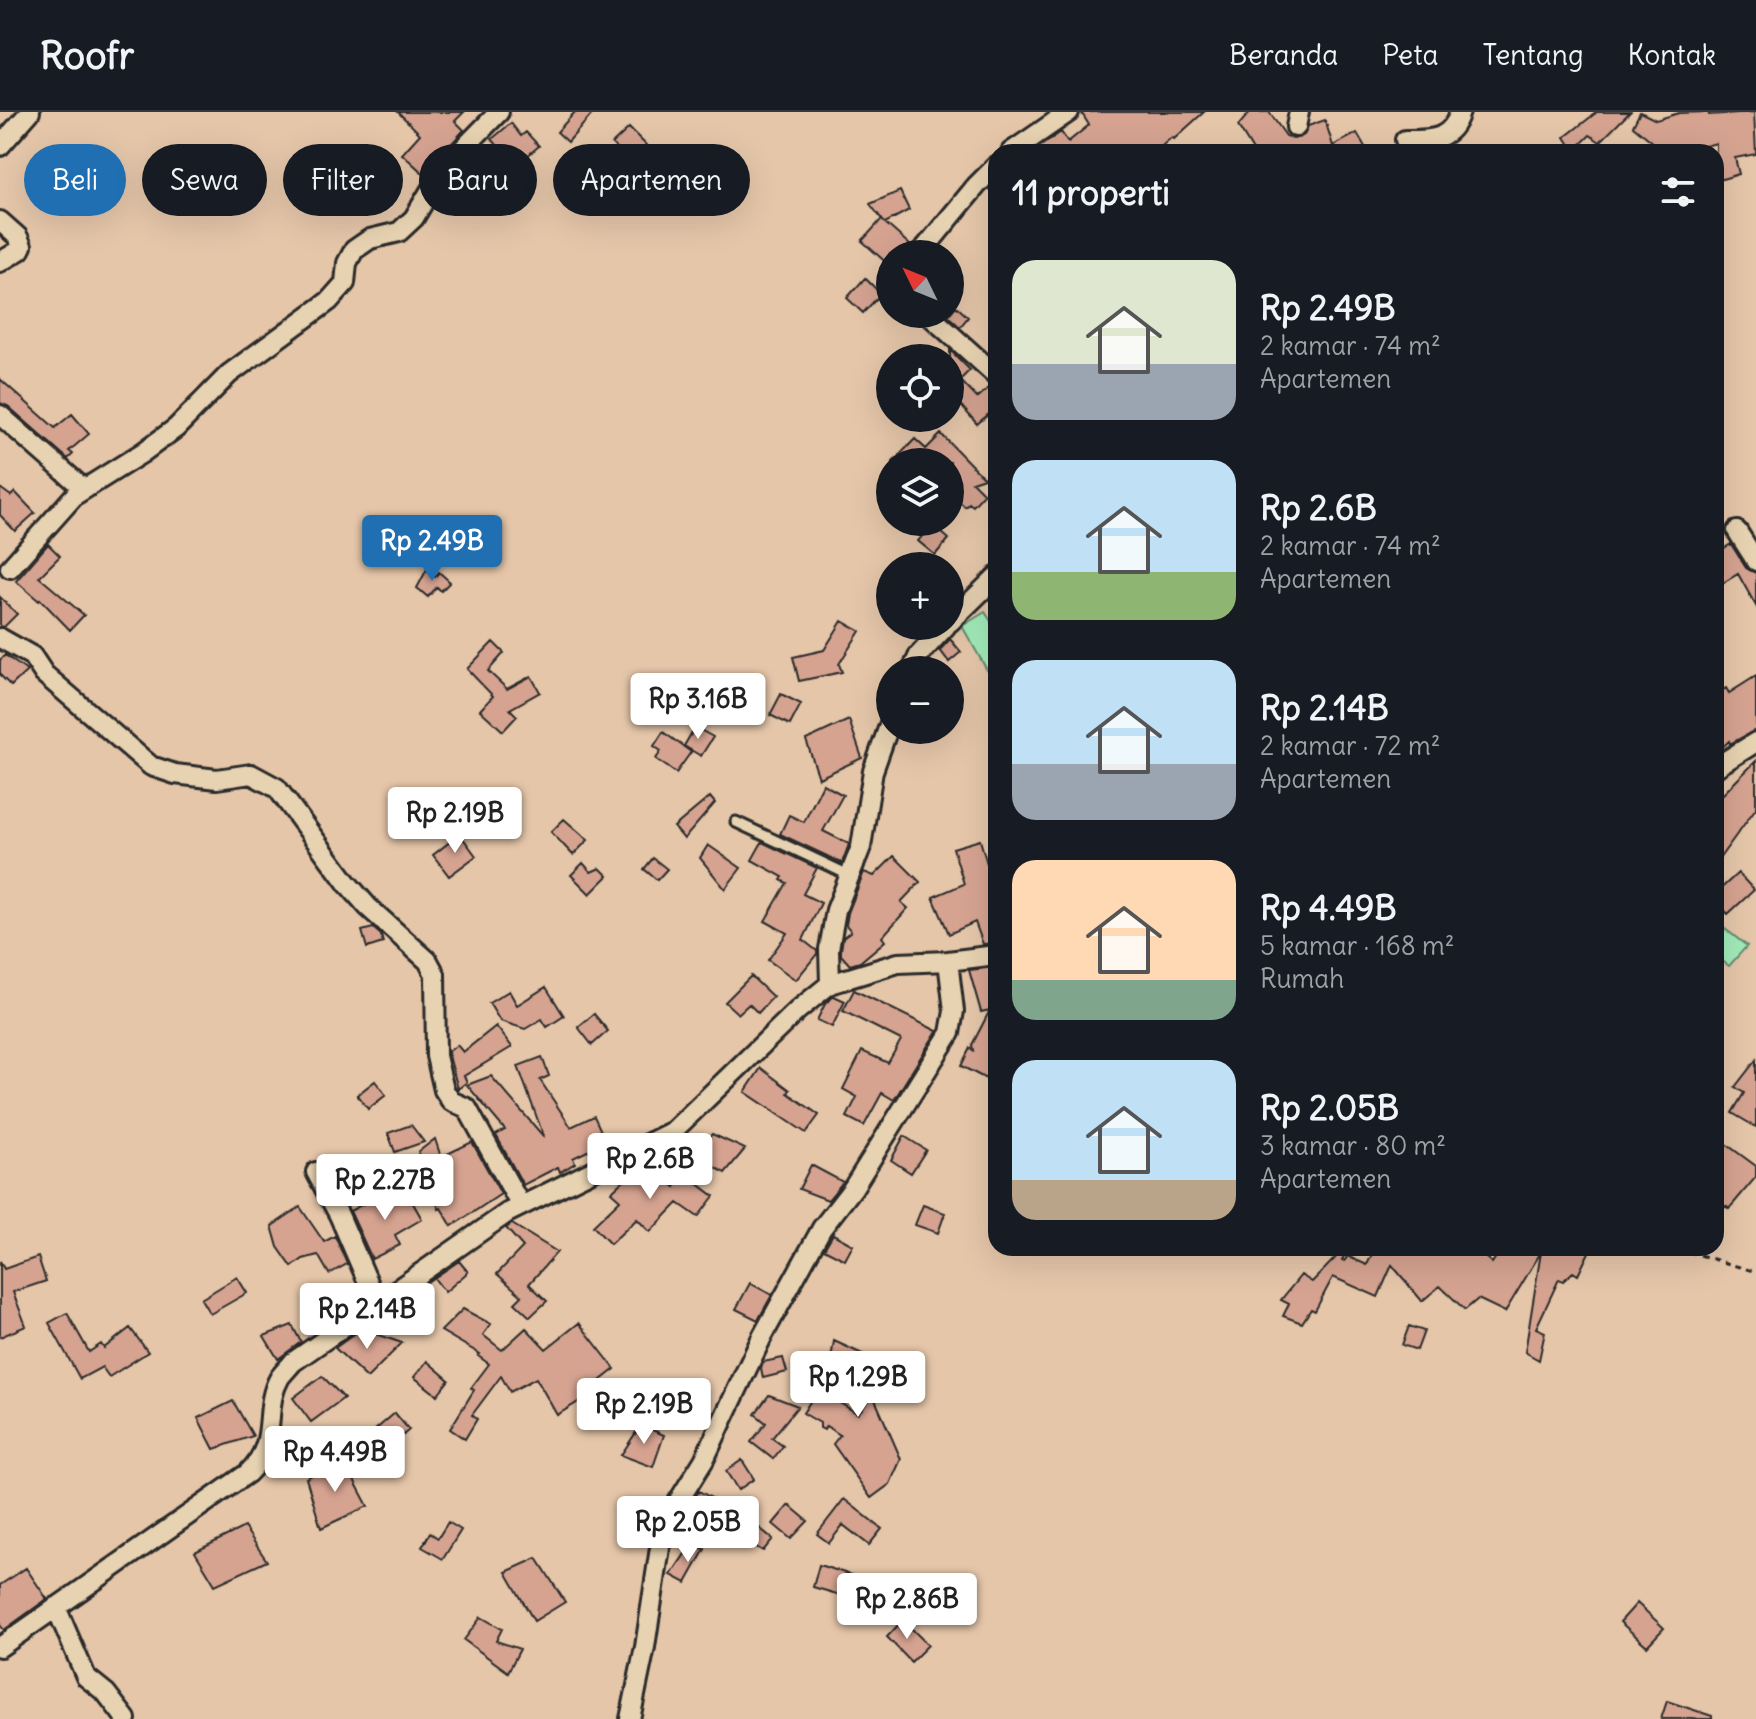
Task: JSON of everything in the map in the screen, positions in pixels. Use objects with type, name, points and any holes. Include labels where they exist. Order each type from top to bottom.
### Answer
[{"type":"street","points":[[0,133],[18,112]]},
{"type":"street","points":[[0,146],[30,112]]},
{"type":"street","points":[[3,568],[84,489],[176,428],[229,374],[329,301],[345,283],[347,263],[354,250],[370,239],[391,235],[407,225],[427,200],[439,176],[499,112]]},
{"type":"street","points":[[1023,144],[1069,112]]},
{"type":"street","points":[[1405,140],[1437,140],[1454,125],[1460,112]]},
{"type":"street","points":[[932,240],[988,174]]},
{"type":"street","points":[[0,221],[18,237],[22,246],[0,262]]},
{"type":"street","points":[[944,328],[988,368]]},
{"type":"street","points":[[0,415],[84,489]]},
{"type":"street","points":[[1737,531],[1756,561]]},
{"type":"street","points":[[964,608],[988,585]]},
{"type":"street","points":[[0,638],[32,656],[44,674],[151,766],[175,774],[217,779],[251,774],[277,788],[361,899],[428,961],[435,974],[436,1056],[444,1090],[451,1101],[467,1108],[521,1206]]},
{"type":"street","points":[[919,656],[933,640]]},
{"type":"street","points":[[1724,762],[1756,742]]},
{"type":"street","points":[[830,984],[831,932],[836,910],[861,847],[873,771],[883,744]]},
{"type":"street","points":[[0,1647],[258,1463],[267,1448],[274,1394],[280,1378],[293,1362],[521,1206],[673,1131],[798,1010],[830,984],[898,963],[988,956]]},
{"type":"street","points":[[630,1719],[645,1647],[661,1541],[671,1513],[704,1460],[762,1337],[822,1228],[853,1188],[950,1033],[954,1011],[948,961]]},
{"type":"street","points":[[316,1172],[339,1215],[377,1303]]},
{"type":"street","points":[[56,1607],[86,1677],[106,1693],[126,1719]]},
{"type":"lane","points":[[736,822],[851,876]]},
{"type":"path","points":[[1703,1256],[1756,1272]]},
{"type":"green space","points":[[985,612],[988,617],[987,670],[964,630],[964,625]]},
{"type":"green space","points":[[1724,928],[1747,946],[1729,966],[1724,962]]},
{"type":"building","points":[[398,112],[464,112],[455,121],[464,130],[451,144],[419,144],[419,169],[403,153],[420,134]]},
{"type":"building","points":[[575,112],[594,112],[568,142],[557,132]]},
{"type":"building","points":[[1081,112],[1204,112],[1164,144],[1044,144],[1061,132],[1068,142],[1089,125]]},
{"type":"building","points":[[1250,112],[1269,112],[1286,136],[1294,139],[1304,135],[1308,126],[1325,120],[1332,144],[1249,144],[1238,126]]},
{"type":"building","points":[[1597,112],[1630,112],[1600,142],[1590,135],[1581,144],[1570,144],[1565,137]]},
{"type":"building","points":[[1640,112],[1656,120],[1679,113],[1754,112],[1756,154],[1735,158],[1739,174],[1724,179],[1724,144],[1655,144],[1633,126]]},
{"type":"building","points":[[511,123],[521,136],[526,132],[539,146],[496,144],[492,139]]},
{"type":"building","points":[[629,128],[645,144],[612,144]]},
{"type":"building","points":[[1357,133],[1363,144],[1337,144]]},
{"type":"building","points":[[900,191],[909,210],[885,223],[904,240],[876,240],[876,254],[862,241],[881,220],[884,222],[870,204]]},
{"type":"building","points":[[865,278],[876,289],[876,299],[863,313],[847,298]]},
{"type":"building","points":[[0,379],[55,428],[72,414],[89,434],[69,451],[73,454],[68,459],[8,406],[0,403]]},
{"type":"building","points":[[964,384],[977,398],[988,389],[988,415],[977,424],[964,409]]},
{"type":"building","points":[[941,434],[955,448],[927,448]]},
{"type":"building","points":[[915,439],[925,448],[906,448]]},
{"type":"building","points":[[964,458],[984,478],[972,482],[984,494],[973,506],[969,503],[965,507]]},
{"type":"building","points":[[0,488],[11,496],[15,492],[35,513],[15,531],[0,515]]},
{"type":"building","points":[[922,536],[946,536],[949,539],[938,552],[931,552],[918,541]]},
{"type":"building","points":[[48,544],[60,556],[39,577],[84,615],[70,630],[40,599],[16,581]]},
{"type":"building","points":[[1731,544],[1746,568],[1756,573],[1756,606],[1738,574],[1724,582],[1724,548]]},
{"type":"building","points":[[427,569],[435,577],[439,572],[450,582],[441,591],[437,587],[428,597],[417,588]]},
{"type":"building","points":[[0,597],[17,614],[4,627],[0,626]]},
{"type":"building","points":[[842,621],[860,631],[839,664],[842,672],[799,681],[793,657],[824,650]]},
{"type":"building","points":[[951,640],[961,652],[956,656],[944,656],[940,650]]},
{"type":"building","points":[[493,642],[504,653],[488,671],[507,689],[531,676],[540,692],[510,709],[517,716],[503,731],[480,710],[493,696],[467,669]]},
{"type":"building","points":[[5,655],[27,671],[11,686],[0,675],[0,660]]},
{"type":"building","points":[[1756,676],[1756,730],[1724,746],[1724,689],[1729,693]]},
{"type":"building","points":[[781,694],[801,704],[790,725],[770,715]]},
{"type":"building","points":[[849,720],[862,758],[819,778],[806,740]]},
{"type":"building","points":[[695,727],[713,737],[701,756],[684,746]]},
{"type":"building","points":[[663,732],[691,752],[676,773],[656,759],[661,751],[654,746]]},
{"type":"building","points":[[1756,761],[1756,808],[1724,852],[1724,793]]},
{"type":"building","points":[[823,784],[843,795],[823,831],[849,844],[842,863],[780,834],[789,815],[804,822]]},
{"type":"building","points":[[710,797],[715,803],[684,839],[674,827]]},
{"type":"building","points":[[564,819],[588,840],[573,855],[551,832]]},
{"type":"building","points":[[460,834],[476,856],[449,876],[433,855]]},
{"type":"building","points":[[980,840],[988,867],[988,944],[983,944],[975,922],[949,934],[933,897],[964,884],[953,848]]},
{"type":"building","points":[[762,842],[817,868],[803,894],[821,903],[803,940],[817,954],[796,980],[768,960],[787,933],[765,921],[787,883],[781,880],[783,877],[752,860]]},
{"type":"building","points":[[708,845],[741,868],[725,889],[700,858]]},
{"type":"building","points":[[894,856],[920,882],[901,902],[908,908],[882,937],[885,941],[860,962],[850,965],[841,955],[841,950],[843,937],[851,931],[846,925],[848,913],[864,872],[874,876]]},
{"type":"building","points":[[653,858],[667,869],[657,880],[644,869]]},
{"type":"building","points":[[583,863],[591,872],[600,868],[608,876],[590,894],[571,875]]},
{"type":"building","points":[[1738,873],[1754,890],[1728,914],[1724,910],[1724,886]]},
{"type":"building","points":[[373,928],[381,935],[383,943],[367,948],[362,931]]},
{"type":"building","points":[[988,968],[988,1010],[981,1012],[969,970]]},
{"type":"building","points":[[751,976],[773,997],[758,1013],[749,1004],[738,1014],[725,1002]]},
{"type":"building","points":[[546,987],[564,1016],[547,1027],[542,1019],[525,1029],[500,1021],[489,1003],[509,991],[517,1005]]},
{"type":"building","points":[[854,990],[937,1031],[894,1100],[882,1093],[864,1126],[847,1117],[857,1097],[843,1089],[862,1051],[888,1063],[901,1040],[843,1011]]},
{"type":"building","points":[[834,996],[845,1001],[832,1027],[817,1020],[825,1004]]},
{"type":"building","points":[[594,1014],[608,1031],[592,1045],[578,1027]]},
{"type":"building","points":[[988,1014],[988,1080],[961,1066],[970,1048],[973,1050],[972,1045]]},
{"type":"building","points":[[496,1026],[512,1047],[464,1076],[467,1082],[458,1089],[448,1052],[457,1045],[463,1052]]},
{"type":"building","points":[[542,1057],[549,1076],[540,1080],[571,1127],[594,1116],[606,1142],[573,1158],[575,1163],[560,1172],[558,1167],[523,1185],[496,1135],[505,1130],[467,1085],[491,1076],[544,1137],[518,1066]]},
{"type":"building","points":[[1756,1060],[1756,1127],[1732,1113],[1744,1093],[1735,1087]]},
{"type":"building","points":[[761,1068],[790,1090],[788,1093],[819,1115],[806,1133],[745,1092]]},
{"type":"building","points":[[375,1081],[386,1095],[368,1109],[357,1095]]},
{"type":"building","points":[[411,1125],[424,1142],[395,1152],[388,1133]]},
{"type":"building","points":[[712,1134],[745,1149],[725,1173],[693,1154]]},
{"type":"building","points":[[904,1136],[926,1150],[911,1173],[891,1160]]},
{"type":"building","points":[[435,1139],[441,1157],[472,1142],[501,1194],[452,1226],[439,1209],[418,1152]]},
{"type":"building","points":[[1726,1144],[1756,1166],[1756,1177],[1729,1209],[1724,1208]]},
{"type":"building","points":[[643,1162],[675,1187],[685,1174],[714,1196],[698,1217],[678,1203],[650,1232],[637,1219],[610,1244],[593,1226],[620,1200],[611,1192]]},
{"type":"building","points":[[811,1165],[843,1182],[828,1200],[799,1189]]},
{"type":"building","points":[[406,1191],[422,1219],[395,1235],[400,1245],[372,1259],[350,1211],[376,1197],[380,1206]]},
{"type":"building","points":[[923,1205],[945,1213],[938,1233],[915,1225]]},
{"type":"building","points":[[300,1207],[324,1242],[335,1236],[347,1264],[329,1274],[318,1255],[303,1259],[292,1267],[278,1247],[272,1226]]},
{"type":"building","points":[[512,1224],[557,1252],[529,1284],[547,1301],[530,1317],[515,1303],[522,1296],[497,1274],[523,1247],[506,1228]]},
{"type":"building","points":[[833,1234],[853,1245],[845,1260],[824,1249]]},
{"type":"building","points":[[1337,1256],[1344,1256],[1342,1260],[1345,1261],[1347,1256],[1367,1265],[1371,1256],[1484,1256],[1492,1263],[1497,1256],[1539,1256],[1505,1312],[1478,1299],[1465,1310],[1440,1286],[1422,1301],[1392,1265],[1378,1297],[1333,1277],[1315,1311],[1311,1309],[1302,1323],[1283,1316],[1289,1304],[1281,1300],[1301,1275],[1312,1282]]},
{"type":"building","points":[[1540,1256],[1587,1256],[1578,1275],[1573,1272],[1563,1281],[1559,1279],[1536,1328],[1545,1332],[1539,1360],[1525,1352]]},
{"type":"building","points":[[38,1257],[46,1281],[13,1292],[26,1326],[0,1337],[0,1261],[4,1269]]},
{"type":"building","points":[[459,1261],[468,1272],[445,1292],[434,1278]]},
{"type":"building","points":[[237,1277],[247,1293],[210,1314],[201,1299]]},
{"type":"building","points":[[750,1283],[772,1295],[758,1320],[736,1309]]},
{"type":"building","points":[[463,1309],[491,1324],[483,1335],[502,1350],[526,1328],[546,1349],[579,1323],[615,1369],[592,1387],[596,1391],[557,1415],[536,1378],[510,1392],[501,1376],[472,1415],[477,1419],[465,1439],[450,1429],[474,1390],[471,1388],[489,1364],[478,1356],[480,1354],[441,1331]]},
{"type":"building","points":[[67,1313],[89,1352],[101,1344],[104,1348],[130,1328],[148,1352],[109,1377],[102,1367],[80,1379],[49,1323]]},
{"type":"building","points":[[292,1325],[301,1342],[278,1359],[264,1336]]},
{"type":"building","points":[[1409,1326],[1424,1331],[1417,1350],[1402,1345]]},
{"type":"building","points":[[361,1329],[402,1343],[367,1378],[335,1348]]},
{"type":"building","points":[[834,1341],[895,1369],[883,1393],[848,1376],[837,1401],[858,1414],[873,1395],[901,1459],[890,1484],[871,1498],[833,1444],[840,1435],[826,1426],[824,1430],[820,1428],[820,1423],[803,1413],[818,1389],[825,1394]]},
{"type":"building","points":[[783,1358],[787,1372],[763,1378],[763,1362]]},
{"type":"building","points":[[427,1361],[449,1380],[437,1395],[414,1377]]},
{"type":"building","points":[[322,1376],[344,1398],[311,1422],[293,1398]]},
{"type":"building","points":[[769,1395],[798,1406],[772,1438],[783,1446],[773,1459],[751,1442],[766,1423],[755,1414]]},
{"type":"building","points":[[233,1401],[253,1436],[214,1449],[198,1418]]},
{"type":"building","points":[[395,1413],[409,1430],[390,1447],[375,1430]]},
{"type":"building","points":[[641,1425],[664,1435],[653,1467],[621,1455]]},
{"type":"building","points":[[343,1459],[368,1506],[321,1528],[306,1478]]},
{"type":"building","points":[[742,1460],[754,1479],[738,1490],[726,1471]]},
{"type":"building","points":[[699,1491],[729,1508],[719,1526],[688,1508]]},
{"type":"building","points":[[844,1499],[882,1529],[869,1545],[843,1525],[829,1543],[817,1534]]},
{"type":"building","points":[[789,1505],[808,1521],[791,1539],[773,1524]]},
{"type":"building","points":[[448,1522],[461,1530],[443,1559],[422,1547],[430,1533],[438,1538]]},
{"type":"building","points":[[752,1522],[773,1539],[763,1551],[739,1537]]},
{"type":"building","points":[[244,1527],[267,1561],[215,1585],[195,1552]]},
{"type":"building","points":[[691,1545],[705,1549],[686,1583],[671,1575]]},
{"type":"building","points":[[537,1558],[565,1602],[534,1621],[506,1572]]},
{"type":"building","points":[[819,1565],[893,1588],[880,1602],[867,1591],[864,1602],[813,1587]]},
{"type":"building","points":[[26,1568],[47,1599],[4,1630],[0,1625],[0,1585]]},
{"type":"building","points":[[1637,1603],[1664,1628],[1647,1646],[1620,1622]]},
{"type":"building","points":[[481,1617],[502,1629],[496,1641],[520,1649],[508,1672],[464,1640]]},
{"type":"building","points":[[903,1620],[928,1645],[911,1662],[887,1637]]},
{"type":"building","points":[[1667,1701],[1712,1716],[1712,1719],[1661,1719]]}]
